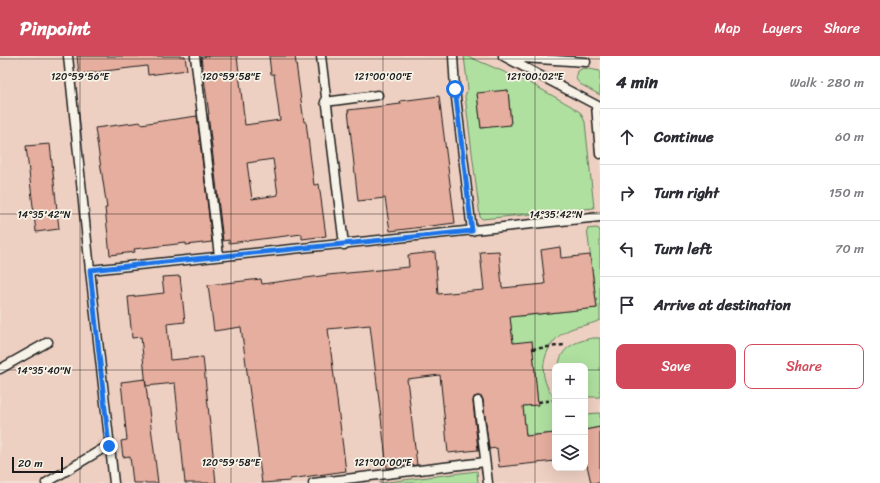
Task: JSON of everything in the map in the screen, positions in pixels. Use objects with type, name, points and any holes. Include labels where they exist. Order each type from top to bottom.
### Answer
[{"type":"lane","points":[[68,56],[114,483]]},
{"type":"lane","points":[[195,56],[219,256]]},
{"type":"lane","points":[[321,56],[325,102],[344,245]]},
{"type":"lane","points":[[454,56],[455,89],[472,231]]},
{"type":"lane","points":[[504,56],[586,62]]},
{"type":"lane","points":[[504,56],[598,106],[600,154]]},
{"type":"lane","points":[[325,102],[378,95]]},
{"type":"lane","points":[[90,270],[219,256],[344,245],[600,217]]},
{"type":"lane","points":[[0,369],[48,342]]},
{"type":"lane","points":[[478,401],[488,483]]},
{"type":"lane","points":[[46,483],[109,446]]},
{"type":"lane","points":[[313,483],[485,462]]},
{"type":"path","points":[[532,349],[564,345]]},
{"type":"path","points":[[538,402],[552,400]]},
{"type":"shaded area","points":[[0,56],[600,56],[600,483],[0,483]]},
{"type":"green space","points":[[464,56],[530,83],[581,113],[585,122],[594,208],[482,219],[480,217],[465,96],[468,89]],"holes":[[[508,90],[511,124],[481,128],[477,94]]]},
{"type":"green space","points":[[583,68],[600,71],[600,95],[580,84],[576,79],[578,71]]},
{"type":"green space","points":[[596,228],[599,229],[600,232],[600,320],[565,332],[553,342],[549,348],[543,371],[544,379],[552,394],[552,433],[526,436],[523,406],[538,404],[532,342],[513,343],[510,317],[597,308],[587,229]]},
{"type":"green space","points":[[600,338],[600,397],[588,397],[588,363],[559,363],[562,354],[570,346],[581,341]]},
{"type":"green space","points":[[600,413],[600,427],[588,429],[588,414]]},
{"type":"green space","points":[[477,471],[478,483],[379,483]]},
{"type":"building","points":[[77,56],[185,56],[187,70],[148,75],[147,66],[79,74]]},
{"type":"building","points":[[237,56],[245,125],[280,120],[274,74],[271,74],[269,56],[295,56],[304,122],[306,122],[314,185],[319,184],[326,236],[302,239],[302,234],[229,243],[229,240],[223,241],[201,57]],"holes":[[[273,159],[278,195],[252,199],[247,163]]]},
{"type":"building","points":[[508,90],[511,125],[481,128],[477,93]]},
{"type":"building","points":[[439,96],[455,223],[390,231],[385,198],[358,201],[348,110],[401,104],[400,101]]},
{"type":"building","points":[[197,116],[212,242],[186,245],[186,243],[134,249],[135,252],[110,255],[105,208],[107,208],[95,128],[141,122],[141,124]]},
{"type":"building","points":[[50,144],[59,229],[36,232],[26,146]]},
{"type":"building","points":[[560,247],[561,258],[590,255],[597,308],[510,317],[513,343],[532,341],[538,405],[523,406],[526,436],[552,433],[552,461],[499,467],[497,448],[489,449],[483,400],[482,397],[478,396],[474,397],[473,402],[478,450],[448,453],[440,375],[407,379],[417,465],[387,468],[370,325],[328,329],[346,471],[290,479],[290,481],[262,483],[241,327],[214,331],[208,285],[261,279],[262,284],[328,275],[409,267],[408,255],[435,252],[438,294],[484,290],[480,252],[499,251],[502,288],[545,284],[541,250]]},
{"type":"building","points":[[180,276],[185,322],[167,324],[170,360],[203,357],[216,483],[185,483],[175,383],[146,386],[141,337],[132,338],[128,297],[164,293],[162,277]]},
{"type":"building","points":[[145,379],[158,483],[133,483],[130,456],[123,457],[121,441],[127,440],[121,382]]},
{"type":"building","points":[[600,427],[600,483],[591,483],[588,470],[588,429]]},
{"type":"route","points":[[109,446],[90,270],[472,231],[455,89]]}]
